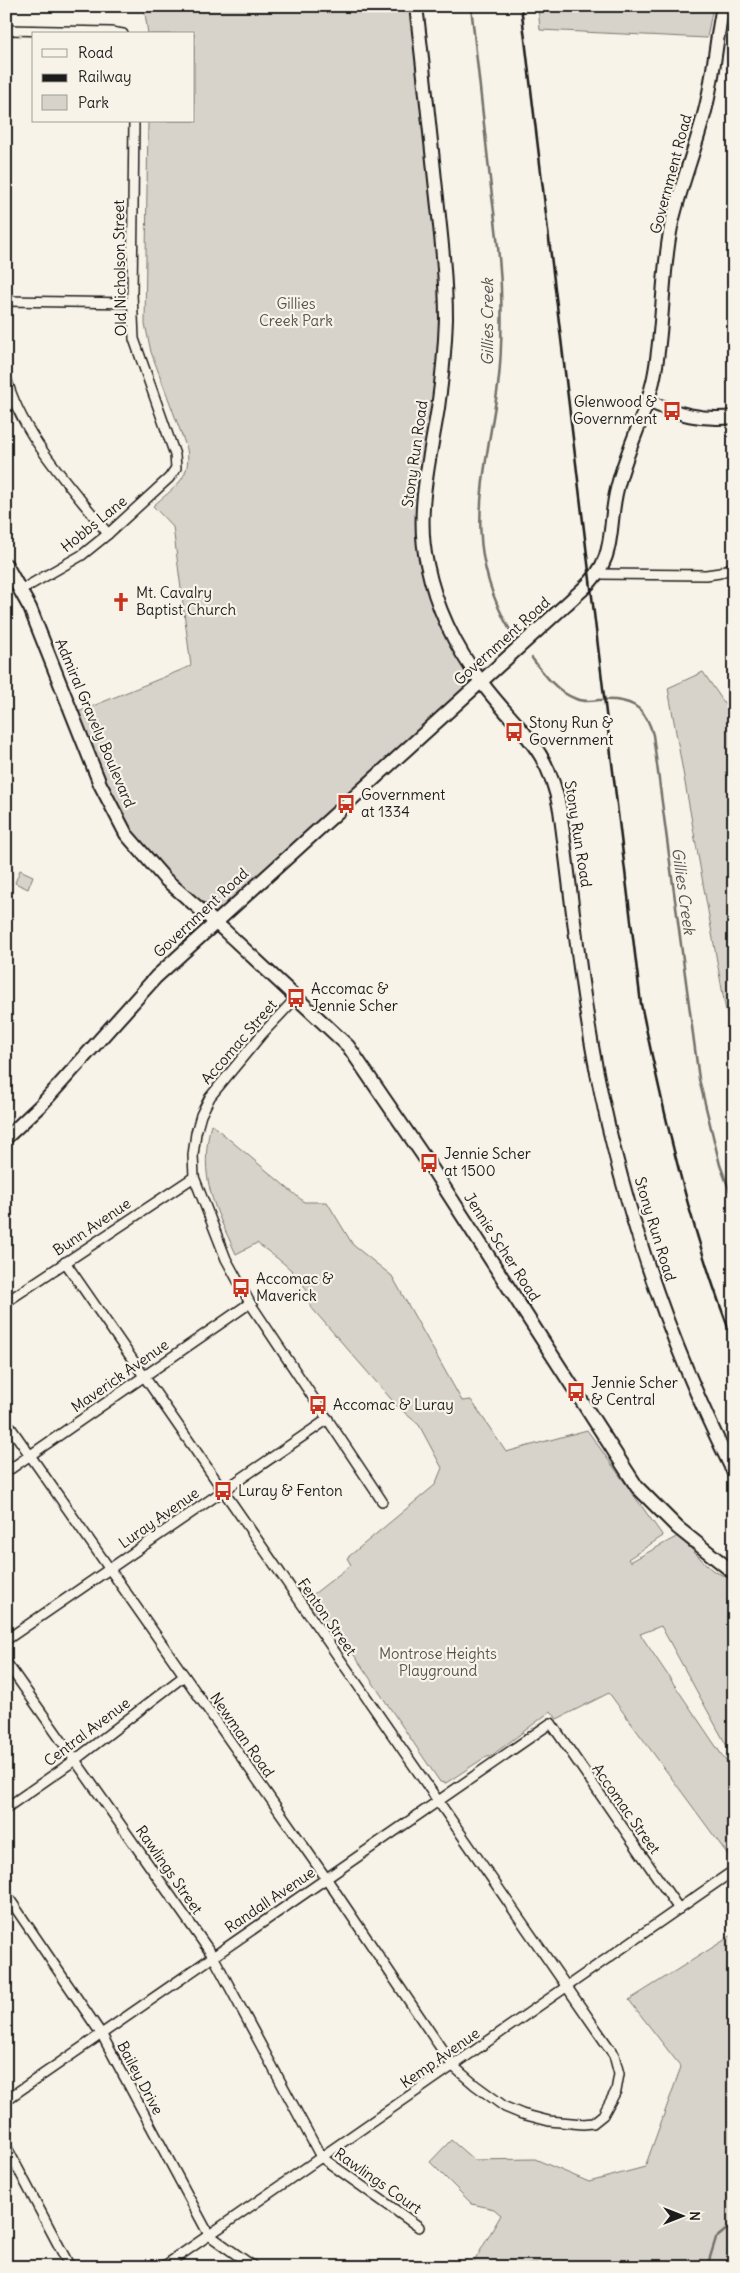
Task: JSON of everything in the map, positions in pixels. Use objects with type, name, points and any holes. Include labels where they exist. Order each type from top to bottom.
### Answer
[{"type":"street","name":"Stony Run Road","points":[[416,6],[441,228],[446,300],[442,376],[425,486],[423,536],[432,586],[442,616],[458,647],[481,682],[536,745],[553,779],[560,810],[587,1013],[610,1134],[651,1276],[681,1356],[734,1473]]},
{"type":"street","name":"Government Road","points":[[8,1132],[42,1104],[156,977],[598,574],[608,553],[613,507],[620,479],[648,401],[660,340],[665,267],[672,227],[709,97],[723,6]]},
{"type":"street","points":[[6,30],[111,32]]},
{"type":"street","name":"Old Nicholson Street","points":[[134,122],[132,325],[137,353],[175,455],[176,468]]},
{"type":"street","points":[[6,302],[132,303]]},
{"type":"street","points":[[6,377],[16,404],[35,439],[108,534]]},
{"type":"street","points":[[648,401],[686,416],[734,417]]},
{"type":"street","name":"Hobbs Lane","points":[[21,590],[82,555],[108,534],[169,478],[176,468]]},
{"type":"street","name":"Admiral Gravely Boulevard","points":[[6,565],[30,608],[96,776],[117,819],[126,834],[153,867],[215,922]]},
{"type":"street","points":[[598,574],[706,575],[720,573],[734,566]]},
{"type":"street","name":"Jennie Scher Road","points":[[215,922],[348,1046],[429,1163],[637,1486],[678,1528],[734,1573]]},
{"type":"street","name":"Accomac Street","points":[[296,998],[262,1034],[210,1097],[201,1114],[196,1133],[193,1155],[194,1177],[226,1259],[250,1303],[382,1501]]},
{"type":"street","name":"Bunn Avenue","points":[[6,1302],[194,1177]]},
{"type":"street","name":"Fenton Street","points":[[65,1262],[614,2055],[618,2065],[619,2080],[609,2107],[598,2120],[588,2124]]},
{"type":"street","name":"Maverick Avenue","points":[[6,1472],[250,1303]]},
{"type":"street","name":"Luray Avenue","points":[[6,1640],[328,1419]]},
{"type":"street","name":"Newman Road","points":[[6,1421],[326,1878],[454,2066],[504,2107],[549,2121],[588,2124]]},
{"type":"street","name":"Rawlings Street","points":[[6,1662],[213,1956],[321,2157]]},
{"type":"street","name":"Central Avenue","points":[[6,1808],[75,1760],[184,1676]]},
{"type":"street","name":"Accomac Street","points":[[551,1724],[679,1909]]},
{"type":"street","name":"Randall Avenue","points":[[6,2100],[438,1800],[551,1724]]},
{"type":"street","name":"Kemp Avenue","points":[[163,2267],[733,1871]]},
{"type":"street","name":"Bailey Drive","points":[[6,1894],[102,2035],[209,2235],[254,2267]]},
{"type":"street","points":[[6,2146],[70,2267]]},
{"type":"street","name":"Rawlings Court","points":[[321,2157],[419,2226]]},
{"type":"green space","name":"Gillies Creek Park","points":[[144,6],[416,6],[445,290],[425,486],[432,585],[481,682],[215,922],[138,849],[71,715],[191,666],[173,527],[153,506],[174,488],[184,475],[187,468],[187,449],[151,352],[145,324],[148,122],[195,122],[195,32],[148,32]]},
{"type":"green space","points":[[538,6],[713,6],[707,38],[540,30]]},
{"type":"green space","points":[[703,672],[734,717],[734,1056],[668,688]]},
{"type":"green space","points":[[20,870],[33,876],[28,889],[15,883]]},
{"type":"green space","name":"Montrose Heights Playground","points":[[211,1124],[304,1202],[327,1202],[353,1245],[392,1276],[462,1401],[471,1400],[506,1452],[587,1430],[663,1536],[628,1559],[630,1562],[678,1536],[712,1570],[734,1581],[734,1759],[661,1626],[640,1634],[734,1773],[734,1863],[609,1693],[557,1719],[551,1711],[491,1756],[484,1758],[446,1783],[440,1782],[352,1652],[306,1600],[351,1565],[347,1558],[435,1485],[442,1468],[419,1425],[398,1407],[310,1306],[309,1296],[299,1278],[257,1243],[236,1254],[215,1206],[207,1176],[207,1143]]},
{"type":"green space","points":[[734,1934],[734,2267],[573,2267],[540,2261],[521,2267],[471,2267],[501,2215],[494,2209],[472,2204],[430,2162],[451,2140],[474,2160],[535,2159],[589,2182],[645,2167],[681,2067],[629,2000]]},
{"type":"waterway","name":"Gillies Creek","points":[[471,6],[498,247],[501,300],[499,374],[483,481],[481,540],[486,570],[495,600],[511,632]]},
{"type":"waterway","name":"Gillies Creek","points":[[532,658],[551,682],[569,696],[585,701],[619,700],[627,702],[640,710],[650,725],[653,735],[699,1079],[720,1165],[734,1202]]},
{"type":"waterway","points":[[707,2267],[716,2238],[734,2223]]},
{"type":"railway","points":[[521,6],[641,1004],[680,1176],[705,1260],[734,1343]]},
{"type":"place","name":"Glenwood & Government","points":[[672,411]]},
{"type":"place","name":"Mt. Cavalry Baptist Church","points":[[121,602]]},
{"type":"place","name":"Stony Run & Government","points":[[514,732]]},
{"type":"place","name":"Government at 1334","points":[[346,804]]},
{"type":"place","name":"Accomac & Jennie Scher","points":[[296,998]]},
{"type":"place","name":"Jennie Scher at 1500","points":[[429,1163]]},
{"type":"place","name":"Accomac & Maverick","points":[[241,1288]]},
{"type":"place","name":"Jennie Scher & Central","points":[[576,1392]]},
{"type":"place","name":"Accomac & Luray","points":[[318,1405]]},
{"type":"place","name":"Luray & Fenton","points":[[223,1491]]}]
